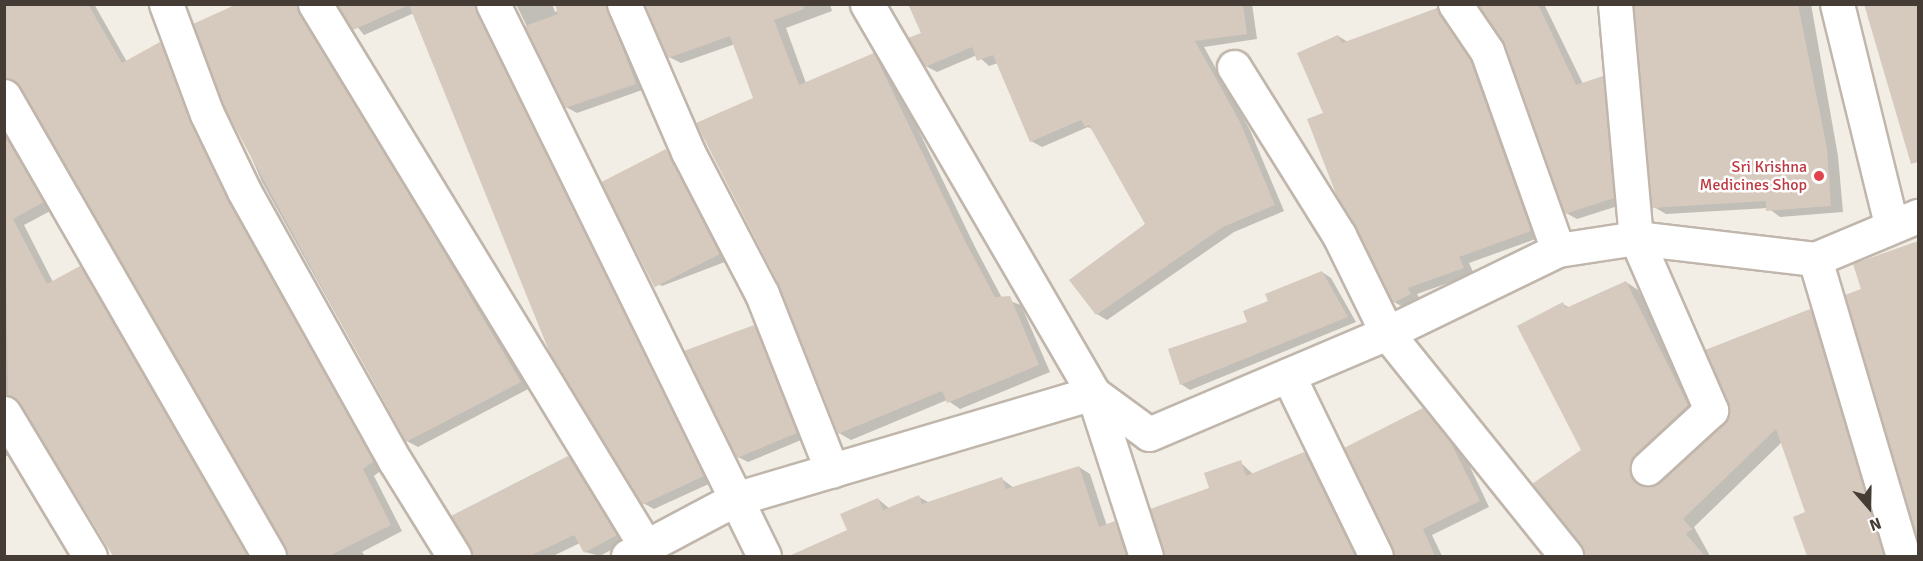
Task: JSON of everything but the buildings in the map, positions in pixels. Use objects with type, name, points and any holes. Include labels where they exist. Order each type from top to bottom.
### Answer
[{"type":"street","points":[[166,4],[207,114],[244,191],[395,461],[454,556]]},
{"type":"street","points":[[315,4],[637,552],[735,499],[1093,393]]},
{"type":"street","points":[[493,4],[764,556]]},
{"type":"street","points":[[624,4],[688,152],[762,294],[832,471]]},
{"type":"street","points":[[867,4],[1093,393],[1146,556]]},
{"type":"street","points":[[1455,4],[1487,51],[1558,250]]},
{"type":"street","points":[[1615,4],[1636,238],[1711,410],[1648,468]]},
{"type":"street","points":[[1093,393],[1149,434],[1387,333],[1558,250],[1636,238],[1815,259],[1905,220],[1837,4]]},
{"type":"street","points":[[1234,67],[1339,235],[1387,333],[1566,556]]},
{"type":"street","points":[[4,96],[269,556]]},
{"type":"street","points":[[1815,259],[1903,556]]},
{"type":"street","points":[[1287,375],[1376,556]]},
{"type":"street","points":[[4,413],[90,556]]},
{"type":"place","name":"Sri Krishna Medicines Shop","points":[[1819,176]]}]
